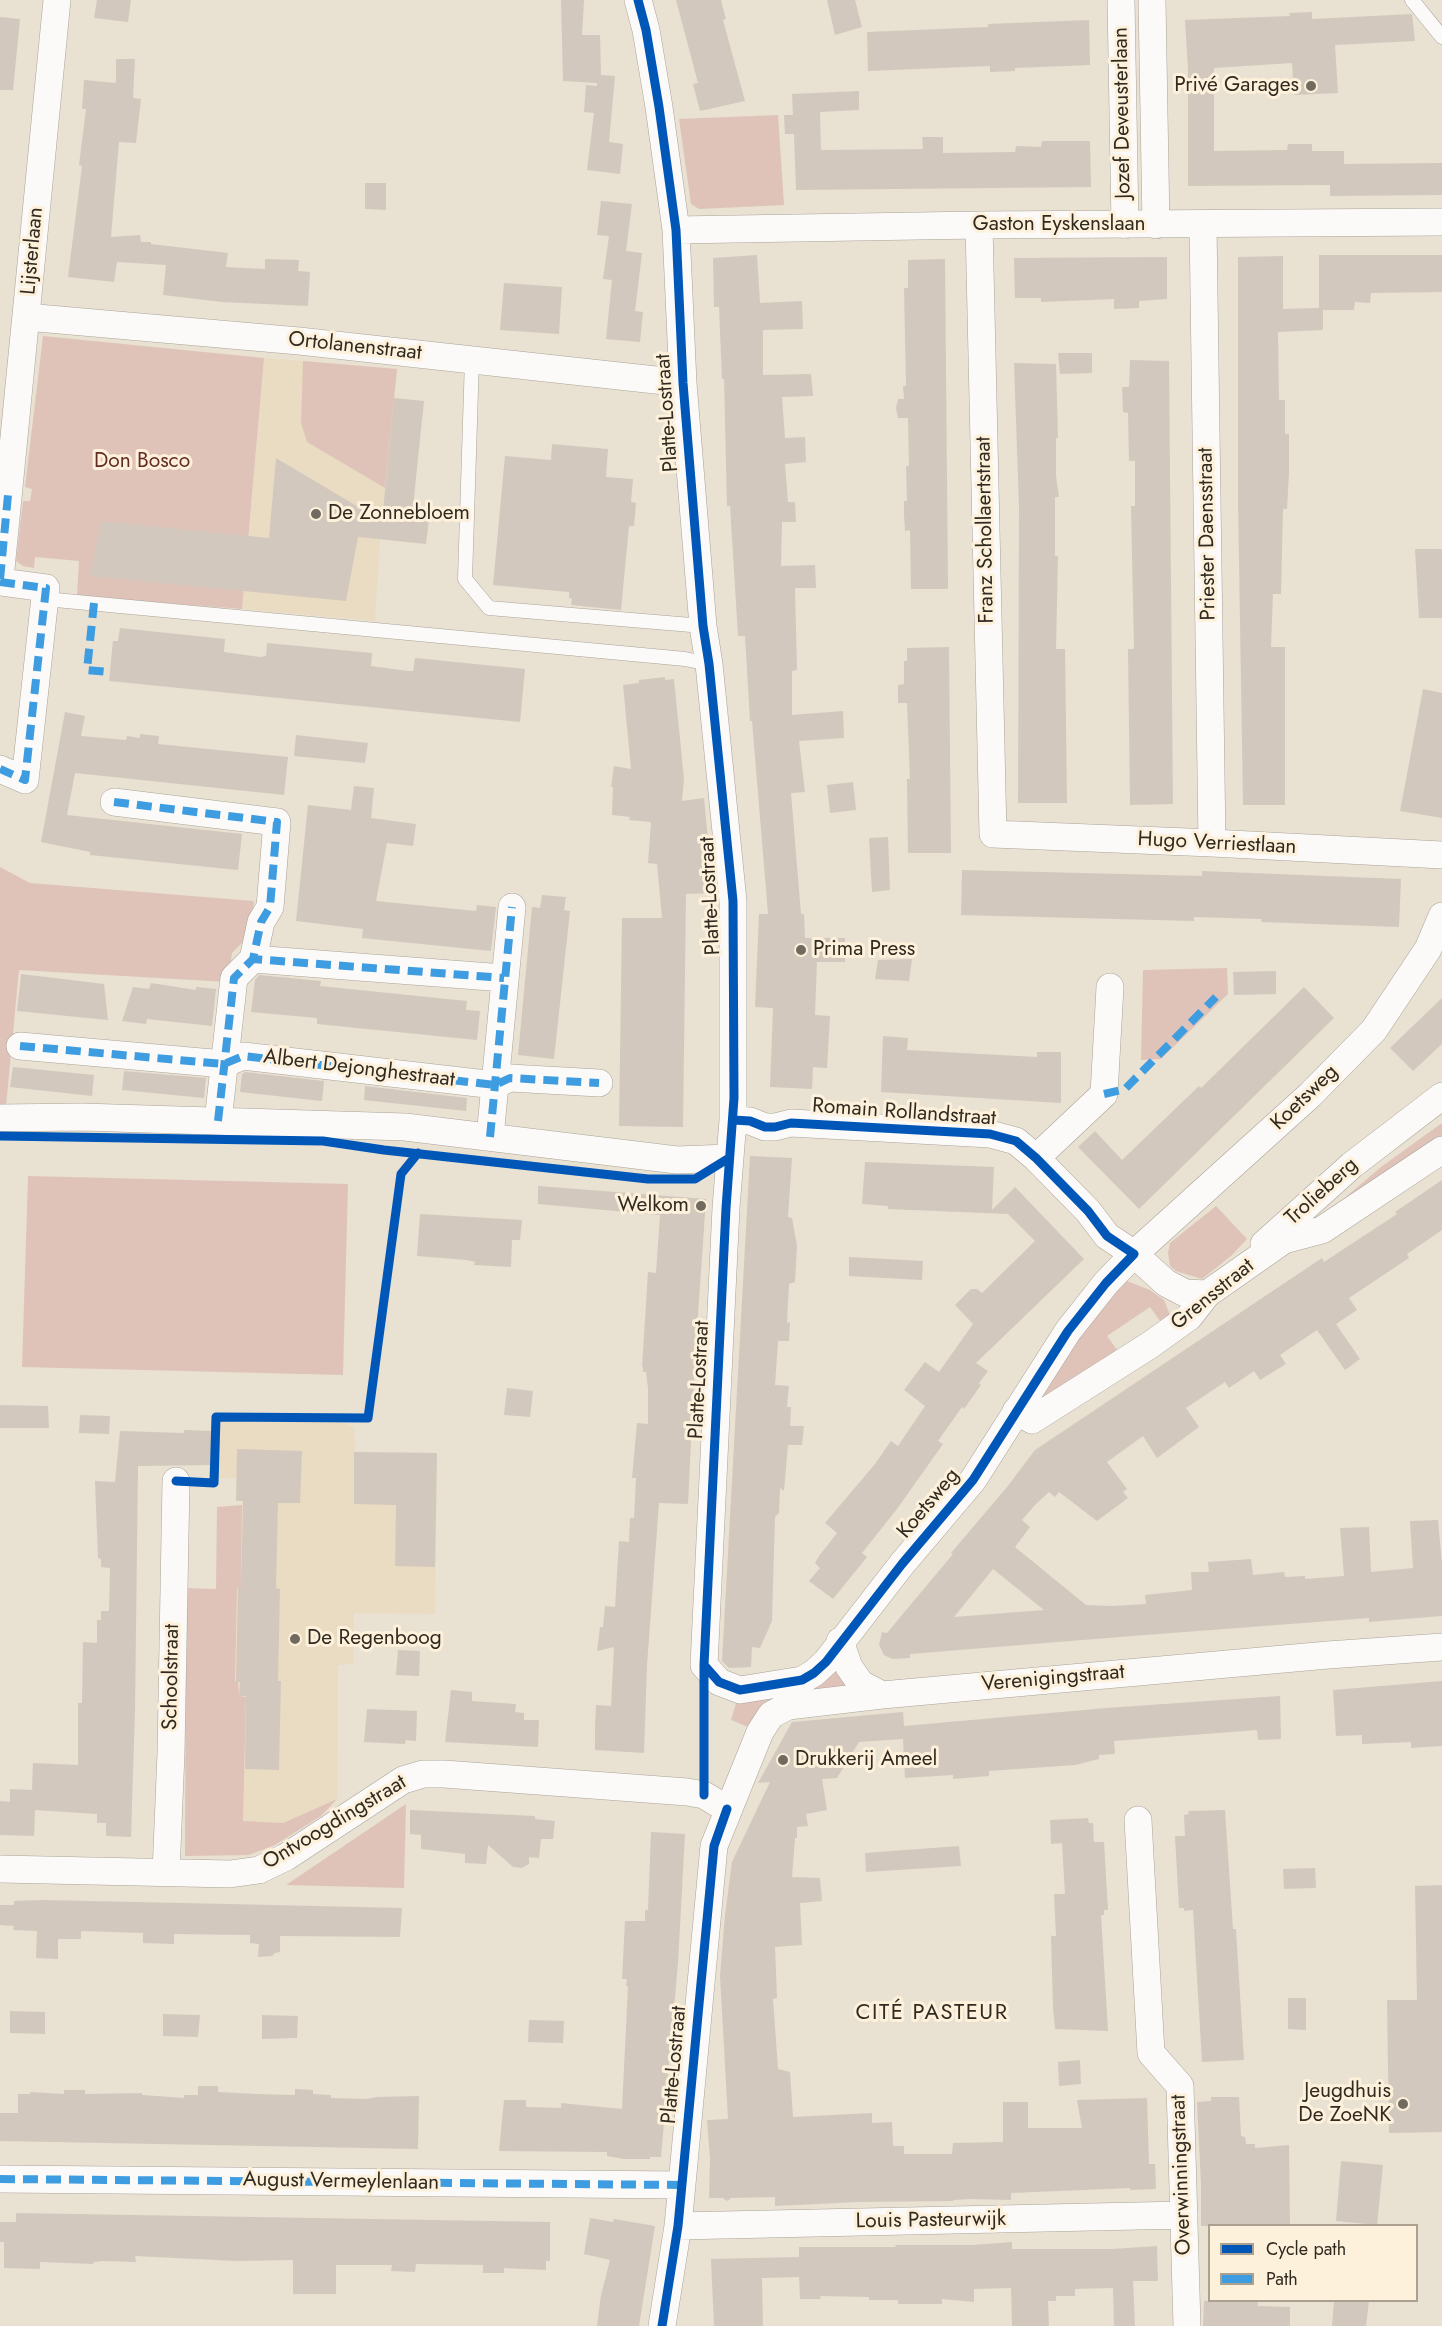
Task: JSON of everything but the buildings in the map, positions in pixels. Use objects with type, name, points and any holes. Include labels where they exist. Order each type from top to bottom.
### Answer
[{"type":"street","name":"Lijsterlaan","points":[[0,580],[4,494],[26,317],[57,0]]},
{"type":"street","name":"Platte-Lostraat","points":[[638,0],[646,30],[657,96],[676,230],[683,383],[703,626],[709,664],[733,901],[733,1120],[729,1158],[704,1665]]},
{"type":"street","name":"Jozef Deveusterlaan","points":[[1121,0],[1125,225]]},
{"type":"street","name":"Jozef Deveusterlaan","points":[[1152,0],[1156,225]]},
{"type":"street","name":"Gaston Eyskenslaan","points":[[676,230],[979,225],[1442,222]]},
{"type":"street","name":"Priester Daensstraat","points":[[1203,224],[1212,843]]},
{"type":"street","name":"Franz Schollaertstraat","points":[[979,225],[993,834]]},
{"type":"street","name":"Ortolanenstraat","points":[[26,317],[472,359],[683,383]]},
{"type":"street","points":[[0,580],[46,588],[25,780],[0,769]]},
{"type":"street","points":[[114,802],[277,822],[270,908],[261,922],[253,959],[234,978],[218,1121]]},
{"type":"street","name":"Hugo Verriestlaan","points":[[993,834],[1442,855]]},
{"type":"street","points":[[490,1137],[512,908]]},
{"type":"street","name":"Koetsweg","points":[[704,1665],[719,1682],[740,1690],[802,1680],[826,1662],[840,1641],[902,1564],[973,1480],[1068,1332],[1106,1283],[1134,1254],[1310,1095],[1374,1030],[1428,949],[1442,916]]},
{"type":"street","points":[[253,959],[504,978]]},
{"type":"street","points":[[1036,1158],[1104,1094],[1110,987]]},
{"type":"street","name":"Albert Dejonghestraat","points":[[20,1046],[224,1064],[243,1056],[495,1085],[510,1077],[599,1083]]},
{"type":"street","name":"Trolieberg","points":[[1207,1294],[1352,1165],[1442,1096]]},
{"type":"street","points":[[0,1118],[82,1117],[405,1127],[677,1160],[729,1158]]},
{"type":"street","name":"Romain Rollandstraat","points":[[733,1120],[750,1121],[765,1127],[791,1123],[990,1134],[1016,1141],[1088,1211],[1107,1236],[1134,1254]]},
{"type":"street","name":"Grensstraat","points":[[1016,1411],[1032,1420],[1108,1373],[1189,1317],[1207,1294],[1284,1240],[1322,1230],[1442,1150]]},
{"type":"street","points":[[1134,1254],[1166,1283],[1185,1293],[1207,1294]]},
{"type":"street","name":"Schoolstraat","points":[[166,1873],[176,1481]]},
{"type":"street","points":[[840,1641],[849,1667],[861,1684],[882,1695]]},
{"type":"street","name":"Verenigingstraat","points":[[727,1809],[760,1732],[771,1715],[788,1706],[882,1695],[1442,1647]]},
{"type":"street","name":"Ontvoogdingstraat","points":[[0,1869],[230,1874],[259,1870],[286,1857],[403,1780],[423,1774],[467,1775],[704,1795],[727,1809]]},
{"type":"street","name":"Platte-Lostraat","points":[[662,2326],[678,2226],[714,1846],[727,1809]]},
{"type":"street","name":"Overwinningstraat","points":[[1138,1820],[1151,2053],[1180,2086],[1187,2326]]},
{"type":"street","name":"August Vermeylenlaan","points":[[0,2179],[682,2185]]},
{"type":"street","name":"Louis Pasteurwijk","points":[[678,2226],[1184,2215]]},
{"type":"lane","points":[[1412,0],[1442,37]]},
{"type":"lane","points":[[472,359],[465,579],[489,608],[703,626]]},
{"type":"lane","points":[[45,599],[674,658],[709,664]]},
{"type":"shaded area","name":"De Zonnebloem","points":[[264,358],[397,369],[380,540],[375,621],[242,609]]},
{"type":"shaded area","name":"De Regenboog","points":[[335,1420],[354,1427],[355,1452],[437,1453],[435,1614],[354,1613],[353,1664],[338,1665],[337,1799],[283,1823],[243,1822],[246,1697],[238,1697],[238,1682],[235,1682],[237,1587],[241,1587],[242,1478],[216,1478],[219,1421]]},
{"type":"green space","points":[[778,115],[784,205],[699,209],[691,204],[679,119]]},
{"type":"green space","name":"Don Bosco","points":[[43,336],[264,358],[242,609],[77,596],[79,561],[35,557],[34,568],[23,566],[16,561],[23,501],[30,501],[32,489],[25,487]]},
{"type":"green space","points":[[303,361],[397,369],[385,488],[307,442],[301,423]]},
{"type":"green space","points":[[0,867],[30,883],[254,901],[250,935],[232,953],[228,982],[19,970],[6,1106],[0,1106]]},
{"type":"green space","points":[[1227,968],[1228,994],[1161,1059],[1141,1060],[1143,970]]},
{"type":"green space","points":[[1442,1123],[1442,1140],[1330,1215],[1347,1196],[1381,1167]]},
{"type":"green space","points":[[28,1176],[348,1184],[343,1375],[22,1367]]},
{"type":"green space","points":[[1216,1206],[1247,1239],[1231,1256],[1202,1279],[1176,1271],[1170,1266],[1168,1253],[1170,1243]]},
{"type":"green space","points":[[1127,1281],[1150,1290],[1164,1300],[1170,1315],[1163,1325],[1150,1307],[1107,1336],[1120,1354],[1026,1407],[1122,1282]]},
{"type":"green space","points":[[242,1505],[241,1588],[237,1588],[235,1681],[238,1682],[239,1696],[246,1697],[243,1821],[283,1823],[337,1799],[321,1816],[275,1845],[249,1855],[185,1856],[186,1588],[216,1589],[217,1507]]},
{"type":"green space","points":[[826,1662],[861,1684],[788,1706],[760,1732],[731,1720],[740,1690]]},
{"type":"green space","points":[[406,1804],[404,1888],[286,1885]]},
{"type":"marked path","points":[[0,579],[8,495]]},
{"type":"marked path","points":[[0,582],[46,588],[25,780],[0,769]]},
{"type":"marked path","points":[[94,603],[87,670],[109,672]]},
{"type":"marked path","points":[[114,802],[277,822],[270,907],[261,922],[253,959],[504,978]]},
{"type":"marked path","points":[[490,1137],[512,907]]},
{"type":"marked path","points":[[218,1121],[234,978],[253,959]]},
{"type":"marked path","points":[[1104,1094],[1125,1089],[1216,997]]},
{"type":"marked path","points":[[20,1046],[224,1064],[243,1056],[495,1085],[510,1078],[599,1083]]},
{"type":"marked path","points":[[0,2179],[682,2185]]},
{"type":"cycle path","points":[[638,0],[646,30],[659,107],[676,230],[683,383],[703,626],[709,664],[733,901],[734,1098],[726,1208],[704,1665],[704,1795]]},
{"type":"cycle path","points":[[733,1120],[750,1121],[765,1127],[791,1123],[990,1134],[1016,1141],[1088,1211],[1107,1236],[1134,1254]]},
{"type":"cycle path","points":[[0,1136],[323,1141],[384,1150],[648,1179],[695,1179],[729,1158]]},
{"type":"cycle path","points":[[176,1481],[214,1483],[216,1417],[368,1418],[401,1174],[418,1153]]},
{"type":"cycle path","points":[[704,1665],[719,1682],[740,1690],[802,1680],[826,1662],[902,1564],[973,1480],[1068,1331],[1106,1283],[1134,1254]]},
{"type":"cycle path","points":[[662,2326],[678,2226],[714,1846],[727,1809]]},
{"type":"place","name":"Privé Garages","points":[[1311,86]]},
{"type":"place","name":"De Zonnebloem","points":[[316,514]]},
{"type":"place","name":"Prima Press","points":[[801,950]]},
{"type":"place","name":"Welkom","points":[[701,1206]]},
{"type":"place","name":"De Regenboog","points":[[295,1639]]},
{"type":"place","name":"Drukkerij Ameel","points":[[783,1760]]},
{"type":"place","name":"Jeugdhuis De ZoeNK","points":[[1403,2104]]},
{"type":"district","name":"CITÉ PASTEUR","points":[[932,2014]]}]
